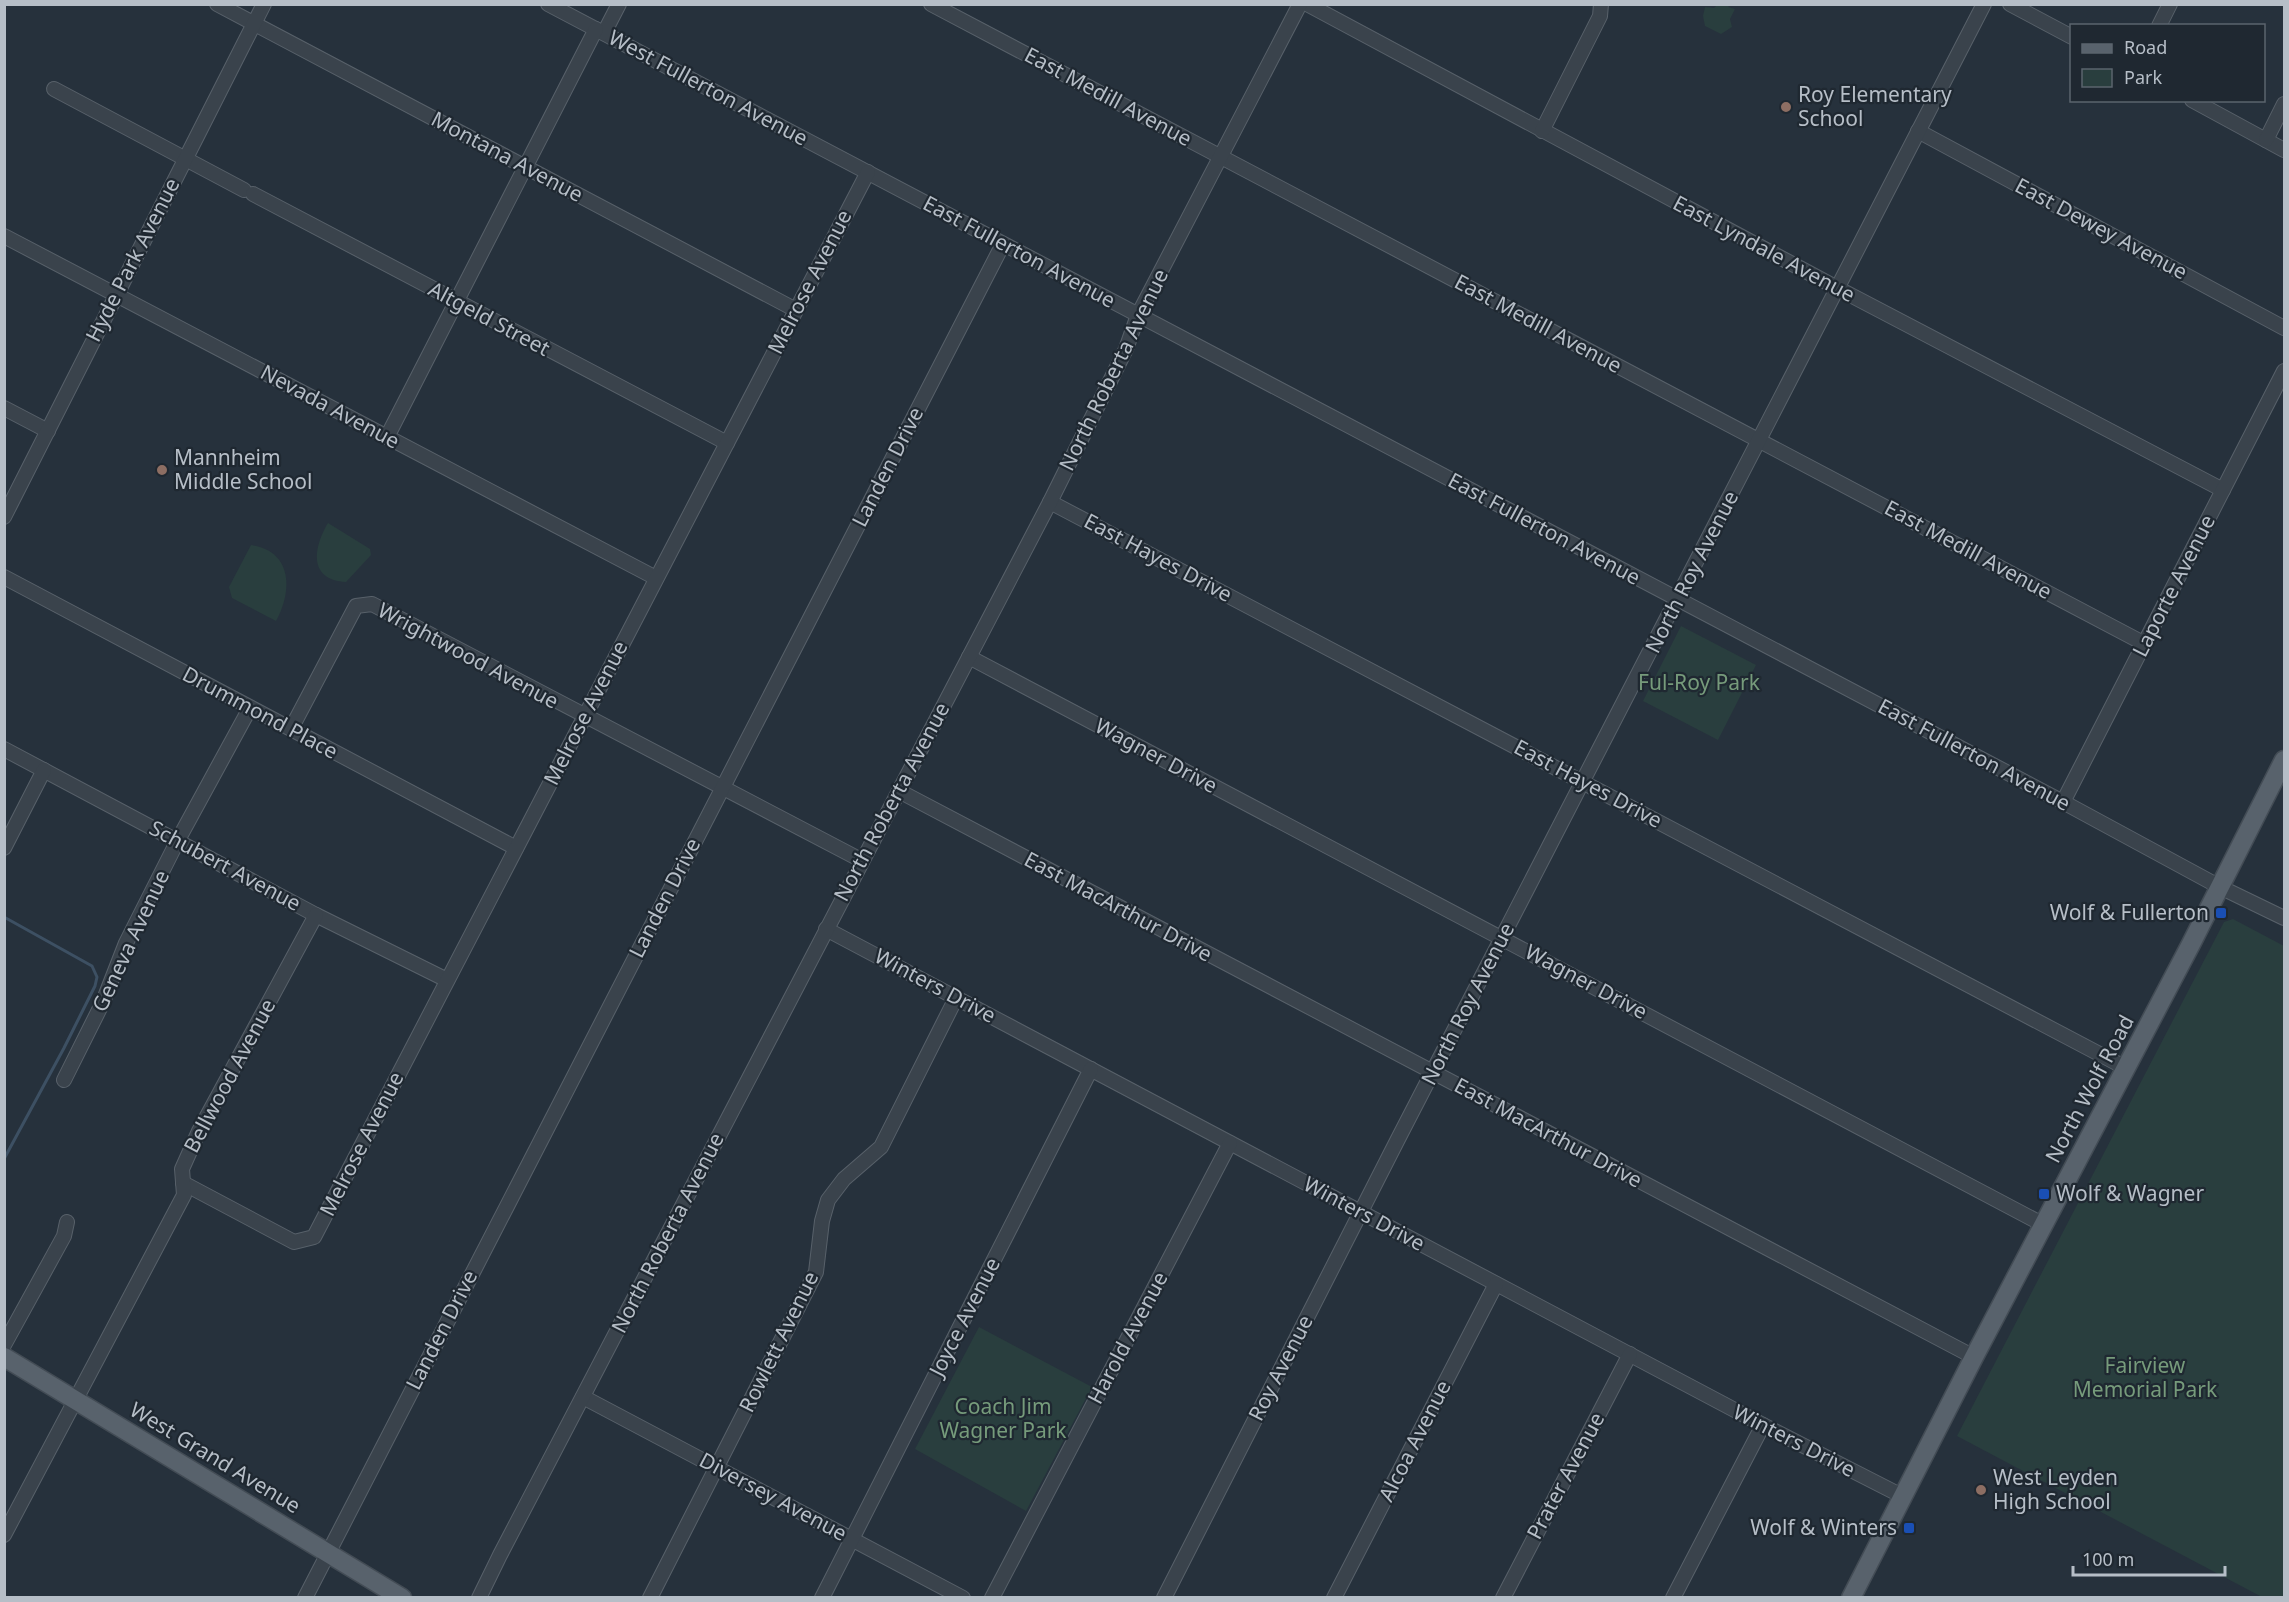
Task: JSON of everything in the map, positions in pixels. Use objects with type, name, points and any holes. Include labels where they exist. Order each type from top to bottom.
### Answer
[{"type":"main road","name":"North Wolf Road","points":[[1851,1598],[2284,760]]},
{"type":"main road","name":"West Grand Avenue","points":[[4,1357],[402,1598]]},
{"type":"street","name":"Montana Avenue","points":[[217,4],[796,310]]},
{"type":"street","name":"Hyde Park Avenue","points":[[4,517],[264,4]]},
{"type":"street","name":"West Fullerton Avenue","points":[[548,4],[868,172]]},
{"type":"street","points":[[387,437],[526,168],[600,31],[619,4]]},
{"type":"street","name":"East Medill Avenue","points":[[931,4],[2145,644]]},
{"type":"street","name":"North Roberta Avenue","points":[[479,1598],[861,860],[1050,502],[1126,349],[1138,315],[1300,4]]},
{"type":"street","name":"East Lyndale Avenue","points":[[1307,4],[1839,289],[2223,490]]},
{"type":"street","points":[[1542,131],[1600,16],[1601,4]]},
{"type":"street","name":"North Roy Avenue","points":[[1398,1139],[1839,289],[1984,4]]},
{"type":"street","points":[[2010,4],[2070,36]]},
{"type":"street","points":[[2160,24],[2170,4]]},
{"type":"street","name":"Altgeld Street","points":[[54,89],[456,303],[727,443]]},
{"type":"street","points":[[2196,102],[2284,150]]},
{"type":"street","points":[[2266,140],[2284,104]]},
{"type":"street","name":"East Dewey Avenue","points":[[1918,131],[2284,328]]},
{"type":"street","name":"East Fullerton Avenue","points":[[868,172],[2220,887]]},
{"type":"street","name":"Melrose Avenue","points":[[183,1183],[294,1242],[314,1237],[868,172]]},
{"type":"street","name":"Nevada Avenue","points":[[4,236],[656,578]]},
{"type":"street","name":"Landen Drive","points":[[305,1598],[1003,244]]},
{"type":"street","name":"Laporte Avenue","points":[[2063,802],[2284,370]]},
{"type":"street","points":[[4,408],[48,431]]},
{"type":"street","name":"East Hayes Drive","points":[[1050,502],[2126,1068]]},
{"type":"street","name":"Drummond Place","points":[[4,577],[516,848]]},
{"type":"street","name":"Wrightwood Avenue","points":[[291,729],[357,606],[372,604],[861,860]]},
{"type":"street","name":"Wagner Drive","points":[[969,657],[2044,1225]]},
{"type":"street","name":"Geneva Avenue","points":[[64,1080],[108,991],[126,943],[178,840],[250,708]]},
{"type":"street","name":"Schubert Avenue","points":[[4,749],[316,915],[447,980]]},
{"type":"street","points":[[4,848],[44,770]]},
{"type":"street","name":"East MacArthur Drive","points":[[899,791],[1974,1358]]},
{"type":"street","points":[[2220,887],[2284,918]]},
{"type":"street","name":"Bellwood Avenue","points":[[4,1534],[184,1195],[182,1169],[200,1131],[316,915]]},
{"type":"street","name":"Winters Drive","points":[[826,928],[1763,1425],[1904,1497]]},
{"type":"street","name":"Rowlett Avenue","points":[[650,1598],[816,1272],[822,1221],[828,1200],[844,1179],[881,1147],[956,998]]},
{"type":"street","name":"Joyce Avenue","points":[[822,1598],[1091,1069]]},
{"type":"street","name":"Roy Avenue","points":[[1164,1598],[1398,1139]]},
{"type":"street","name":"Harold Avenue","points":[[992,1598],[1230,1143]]},
{"type":"street","points":[[4,1345],[64,1236],[68,1222]]},
{"type":"street","name":"Alcoa Avenue","points":[[1334,1598],[1496,1284]]},
{"type":"street","name":"Prater Avenue","points":[[1503,1598],[1630,1354]]},
{"type":"street","name":"Diversey Avenue","points":[[583,1397],[963,1598]]},
{"type":"street","points":[[1673,1598],[1763,1425]]},
{"type":"green space","points":[[1717,5],[1730,5],[1728,7],[1735,9],[1730,19],[1732,27],[1721,34],[1705,26],[1703,16],[1705,7],[1714,8]]},
{"type":"green space","points":[[328,523],[370,549],[371,555],[346,582],[334,580],[325,575],[317,561],[319,542]]},
{"type":"green space","points":[[251,545],[275,555],[285,574],[285,597],[276,621],[232,598],[229,587]]},
{"type":"green space","name":"Ful-Roy Park","points":[[1681,626],[1756,665],[1718,740],[1643,701]]},
{"type":"green space","name":"Fairview Memorial Park","points":[[2233,919],[2284,946],[2284,1597],[2262,1597],[1957,1436],[2224,922]]},
{"type":"green space","name":"Coach Jim Wagner Park","points":[[979,1327],[1092,1387],[1026,1511],[915,1449]]},
{"type":"waterway","points":[[4,917],[92,966],[97,977],[95,986],[64,1048],[4,1159]]},
{"type":"place","name":"Roy Elementary School","points":[[1786,107]]},
{"type":"place","name":"Mannheim Middle School","points":[[162,470]]},
{"type":"place","name":"Wolf & Fullerton","points":[[2221,913]]},
{"type":"place","name":"Wolf & Wagner","points":[[2044,1194]]},
{"type":"place","name":"West Leyden High School","points":[[1981,1490]]},
{"type":"place","name":"Wolf & Winters","points":[[1909,1528]]}]
